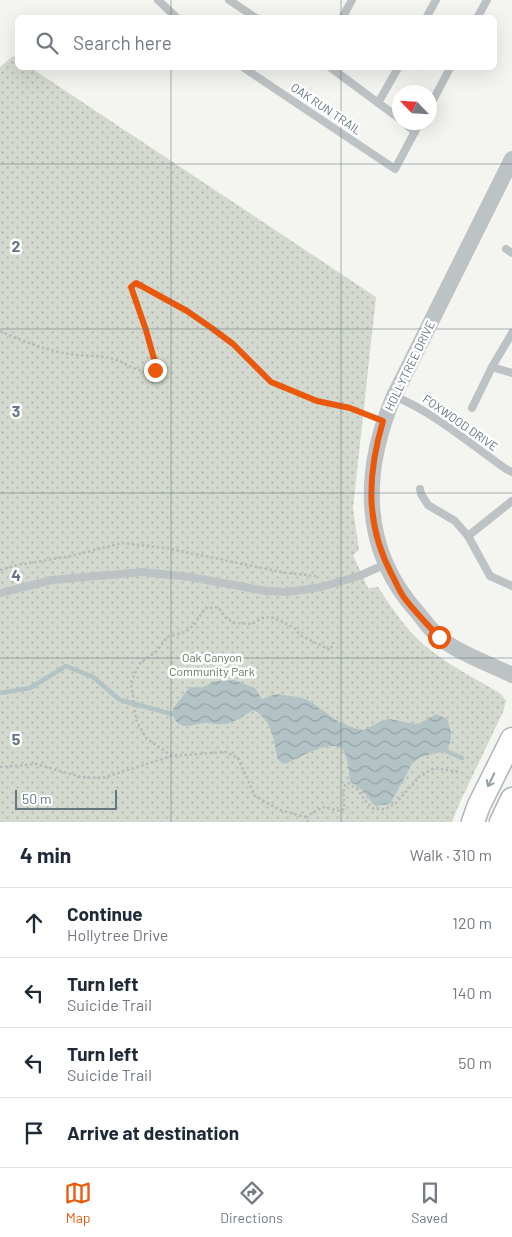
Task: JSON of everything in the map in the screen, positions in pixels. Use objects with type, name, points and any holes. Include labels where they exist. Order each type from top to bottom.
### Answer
[{"type":"main road","points":[[473,822],[479,805],[512,739]]},
{"type":"main road","points":[[502,822],[512,799]]},
{"type":"street","name":"HOLLYTREE DRIVE","points":[[512,159],[383,421],[376,444],[370,502],[375,532],[386,564],[404,599],[447,644],[512,675]]},
{"type":"lane","points":[[158,0],[174,15]]},
{"type":"lane","points":[[229,0],[251,15]]},
{"type":"lane","points":[[344,15],[352,0]]},
{"type":"lane","points":[[428,15],[436,0]]},
{"type":"lane","points":[[478,15],[486,0]]},
{"type":"lane","name":"OAK RUN TRAIL","points":[[247,70],[395,169],[415,132]]},
{"type":"lane","points":[[334,70],[392,113]]},
{"type":"lane","points":[[378,103],[397,70]]},
{"type":"lane","points":[[437,93],[449,70]]},
{"type":"lane","name":"FOXWOOD DRIVE","points":[[472,408],[492,367],[512,333]]},
{"type":"lane","points":[[492,367],[512,373]]},
{"type":"lane","name":"FOXWOOD DRIVE","points":[[394,396],[410,402],[439,419],[512,472]]},
{"type":"lane","points":[[420,489],[428,505],[455,521],[468,536],[490,576],[512,586]]},
{"type":"lane","points":[[468,536],[512,501]]},
{"type":"lane","points":[[0,593],[52,580],[143,572],[190,577],[266,591],[288,592],[322,587],[359,576],[386,564]]},
{"type":"path","points":[[0,330],[52,350],[116,359],[144,372],[152,372],[156,366],[131,287],[136,283],[187,311],[213,329],[233,344],[271,382],[317,401],[350,408],[383,421]]},
{"type":"path","points":[[0,570],[17,565],[71,556],[122,543],[166,548],[286,573],[315,576],[322,587]]},
{"type":"path","points":[[172,756],[146,738],[136,720],[131,682],[140,663],[157,651],[167,637],[185,632],[194,625],[205,608],[218,607],[226,618],[235,623],[252,624],[262,618],[271,617],[294,628],[300,635],[330,650],[334,642]]},
{"type":"path","points":[[0,767],[36,764],[81,777],[102,778],[172,756],[226,752],[238,758],[255,796],[280,810],[305,817],[308,822]]},
{"type":"path","points":[[305,817],[324,807],[340,811],[344,809],[345,801],[342,792],[348,783],[358,790],[374,809],[385,809],[395,804],[420,776],[434,768],[459,772]]},
{"type":"green space","name":"Oak Canyon Community Park","points":[[13,56],[15,58],[15,70],[34,70],[376,297],[353,508],[359,550],[353,555],[368,588],[378,587],[416,638],[441,658],[501,694],[506,701],[503,712],[452,822],[0,822],[0,67]]},
{"type":"water","points":[[234,680],[255,688],[262,699],[276,694],[303,698],[339,722],[357,729],[364,730],[383,720],[390,719],[414,724],[420,723],[436,714],[447,719],[451,732],[450,743],[446,751],[420,757],[412,764],[390,804],[375,806],[362,790],[350,781],[348,765],[343,750],[339,747],[324,747],[285,764],[278,760],[268,725],[253,710],[225,724],[205,723],[185,726],[175,720],[172,714],[174,707],[190,687],[202,687],[215,681]]},
{"type":"waterway","points":[[0,693],[30,688],[66,666],[93,677],[120,700],[172,714]]},
{"type":"waterway","points":[[446,751],[462,758]]},
{"type":"route","points":[[155,370],[156,366],[146,330],[131,287],[133,283],[187,311],[213,329],[233,344],[271,382],[317,401],[350,408],[383,421],[376,444],[372,471],[370,502],[375,532],[386,564],[404,599],[439,637]]}]
